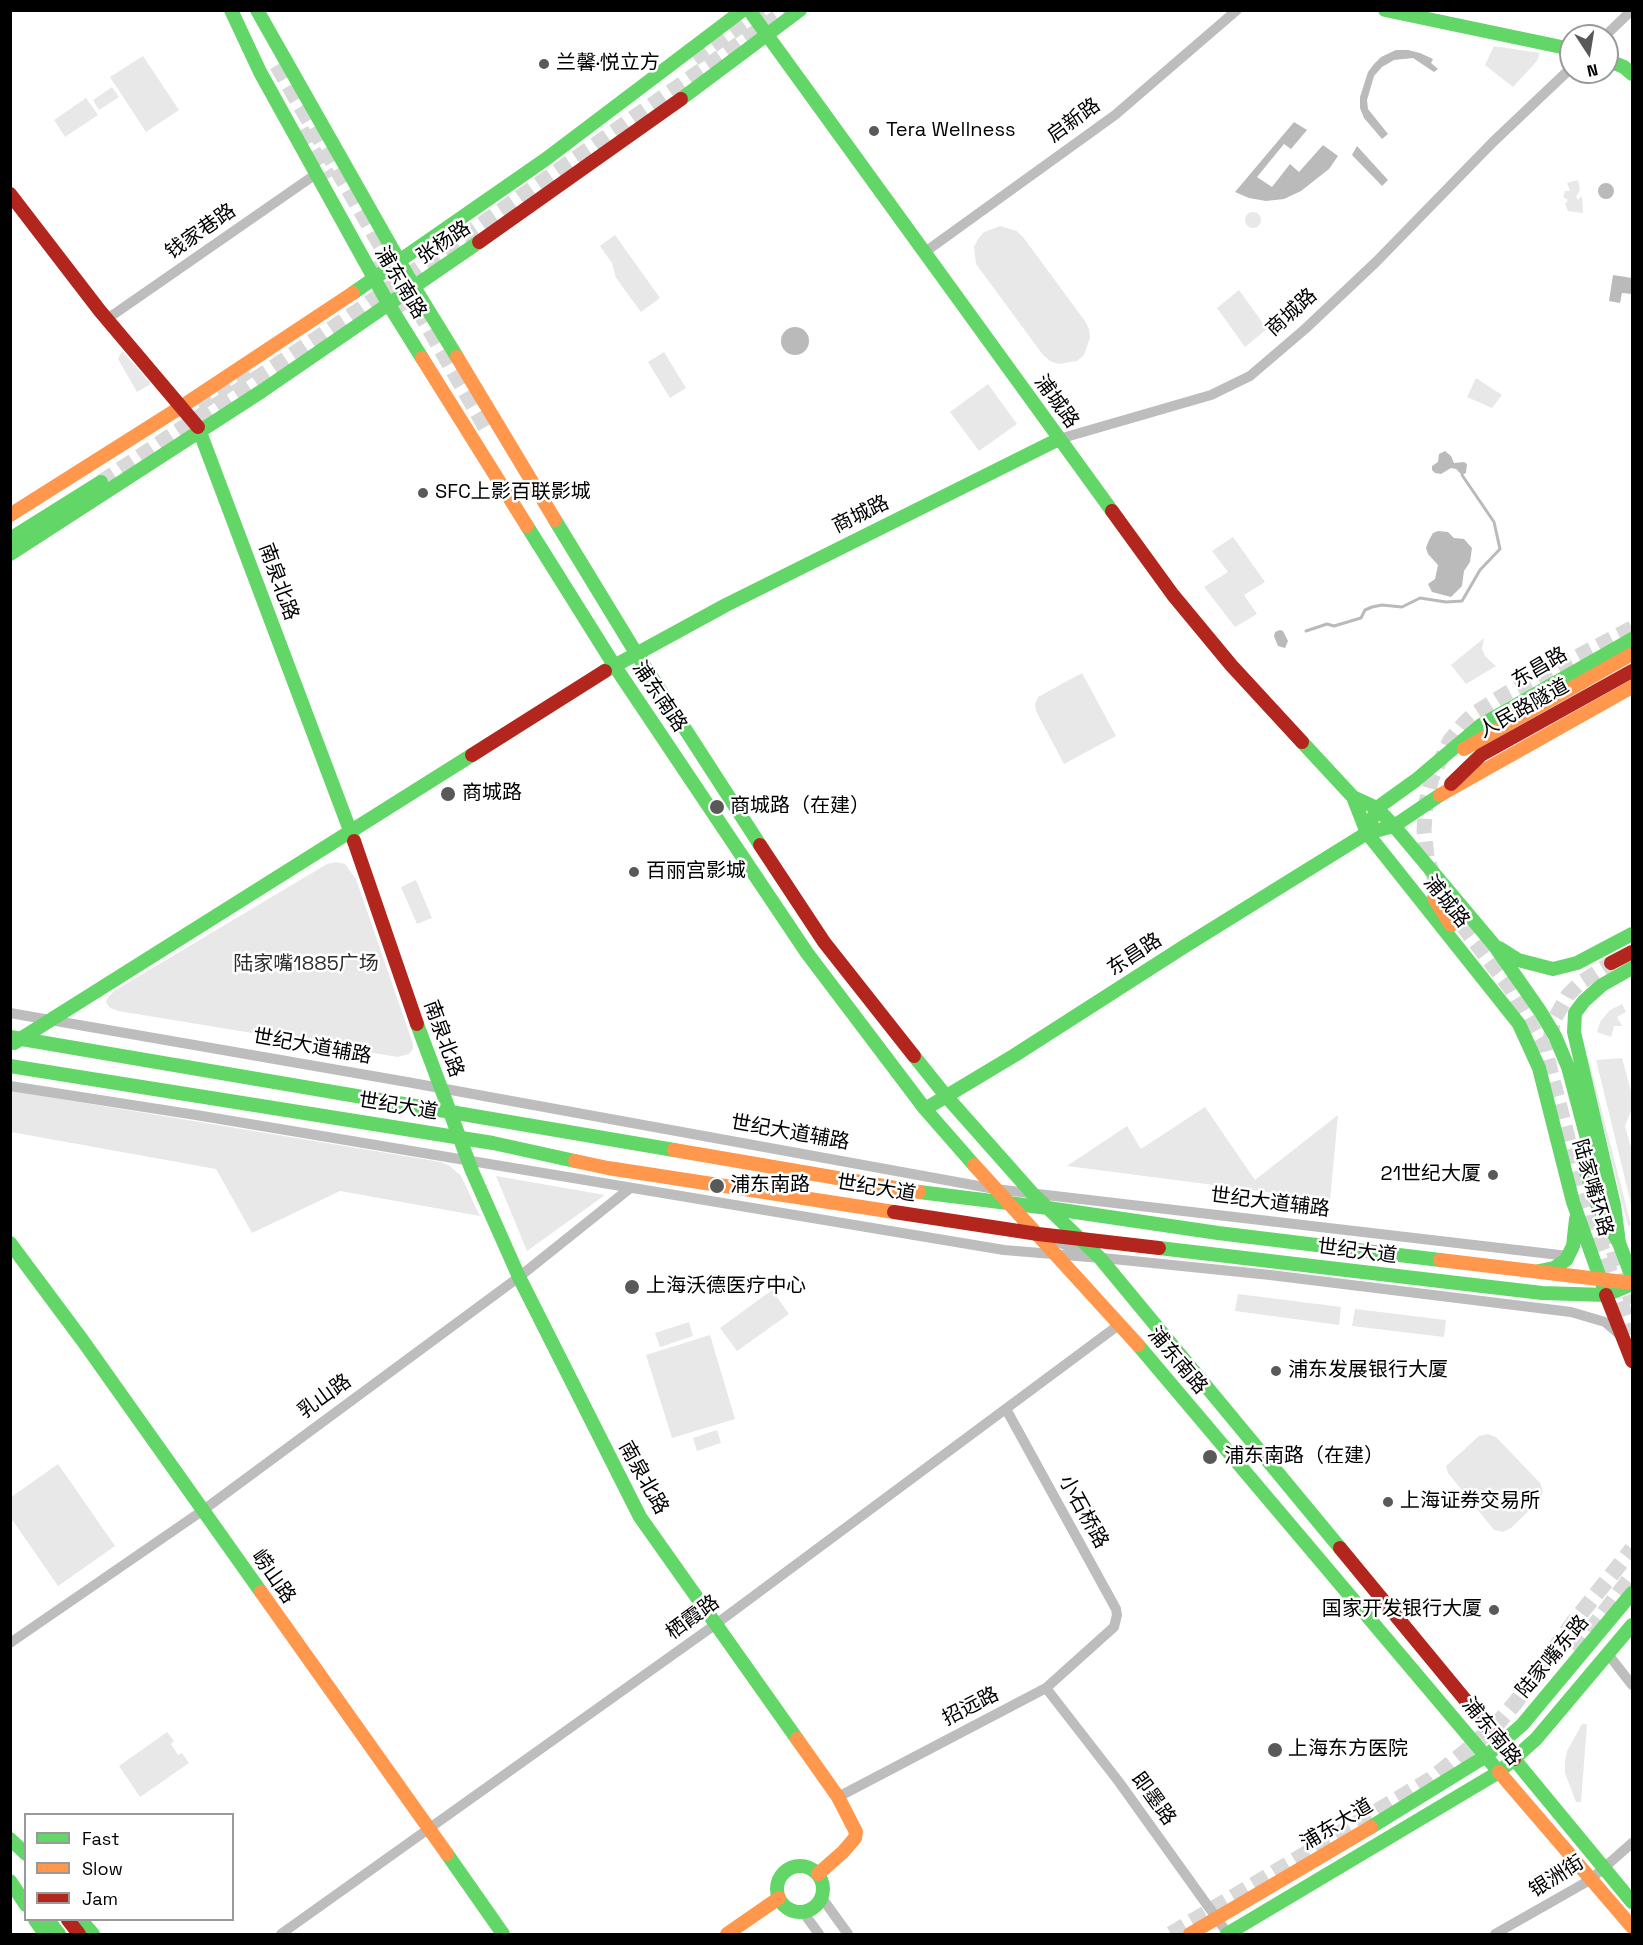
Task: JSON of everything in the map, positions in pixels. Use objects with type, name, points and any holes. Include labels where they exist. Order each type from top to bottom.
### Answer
[{"type":"main road","name":"浦东南路","points":[[233,10],[272,69],[250,10]]},
{"type":"main road","name":"浦东南路","points":[[233,10],[260,72],[373,279],[615,665],[807,953],[925,1109],[995,1189],[1120,1324],[1632,1927]]},
{"type":"main road","name":"浦东南路","points":[[257,10],[414,287],[575,554],[719,784],[824,942],[946,1096],[1032,1193],[1100,1258],[1632,1902]]},
{"type":"main road","name":"张杨路","points":[[10,515],[181,407],[400,261],[546,159],[743,10]]},
{"type":"main road","name":"浦城路","points":[[749,10],[1173,595],[1231,665],[1353,798],[1367,833],[1519,1024]]},
{"type":"main road","name":"张杨路","points":[[10,554],[50,530],[389,305],[616,146],[800,10]]},
{"type":"main road","points":[[1385,10],[1559,46]]},
{"type":"main road","points":[[546,159],[694,58]]},
{"type":"main road","points":[[1619,65],[1632,74]]},
{"type":"main road","points":[[552,189],[707,74]]},
{"type":"main road","name":"南泉北路","points":[[10,194],[107,319],[200,430],[351,832],[440,1088],[468,1161],[519,1277],[637,1510],[838,1797],[851,1820],[856,1832],[855,1838],[818,1874]]},
{"type":"main road","name":"浦东南路","points":[[552,566],[481,430],[575,554]]},
{"type":"main road","name":"商城路","points":[[14,1040],[351,832],[615,665],[726,605],[1059,439]]},
{"type":"main road","points":[[10,526],[99,478],[10,539]]},
{"type":"main road","name":"东昌路","points":[[1377,808],[1416,780],[1481,725],[1632,639]]},
{"type":"main road","name":"人民路隧道","points":[[1416,780],[1470,744],[1632,654]]},
{"type":"main road","name":"人民路隧道","points":[[1443,794],[1461,772],[1481,755],[1632,670]]},
{"type":"main road","name":"东昌路","points":[[925,1109],[1015,1055],[1367,833],[1394,826],[1443,794],[1632,687]]},
{"type":"main road","name":"浦城路","points":[[1353,798],[1377,808],[1394,826],[1494,945],[1529,996]]},
{"type":"main road","points":[[1367,833],[1377,808]]},
{"type":"main road","points":[[1434,898],[1456,932],[1501,991],[1510,1012]]},
{"type":"main road","points":[[1494,945],[1518,960],[1553,969],[1577,963],[1632,934]]},
{"type":"main road","points":[[1611,963],[1632,952]]},
{"type":"main road","points":[[1568,1067],[1567,1038],[1575,1013],[1593,992],[1632,968]]},
{"type":"main road","points":[[1529,996],[1555,1036],[1568,1067],[1599,1184]]},
{"type":"main road","name":"陆家嘴环路","points":[[1529,996],[1556,1060],[1591,1189],[1602,1216],[1619,1243],[1632,1277]]},
{"type":"main road","name":"陆家嘴环路","points":[[1575,1013],[1574,1032],[1614,1205],[1619,1243]]},
{"type":"main road","name":"陆家嘴环路","points":[[1519,1024],[1539,1068],[1573,1202],[1632,1361]]},
{"type":"main road","name":"世纪大道","points":[[14,1040],[449,1111],[948,1197],[1632,1284]]},
{"type":"main road","name":"世纪大道","points":[[10,1066],[459,1137],[608,1168],[1038,1234],[1494,1289],[1606,1295],[1632,1284]]},
{"type":"main road","points":[[1538,1271],[1554,1268],[1568,1256],[1575,1239],[1576,1218],[1573,1202]]},
{"type":"main road","name":"崂山路","points":[[10,1243],[83,1341],[503,1935]]},
{"type":"main road","name":"陆家嘴东路","points":[[1501,1744],[1522,1725],[1632,1593]]},
{"type":"main road","name":"陆家嘴东路","points":[[1514,1759],[1536,1739],[1632,1625]]},
{"type":"main road","name":"浦东大道","points":[[1190,1935],[1486,1756],[1501,1744]]},
{"type":"main road","name":"浦东大道","points":[[1228,1934],[1499,1772],[1514,1759]]},
{"type":"main road","points":[[801,1866],[809,1867],[818,1874],[823,1884],[822,1898],[814,1908],[803,1912],[789,1909],[779,1898],[778,1883],[786,1870],[801,1866]]},
{"type":"main road","points":[[10,1867],[24,1885]]},
{"type":"main road","points":[[10,1881],[24,1902]]},
{"type":"main road","points":[[727,1935],[779,1898]]},
{"type":"main road","points":[[36,1921],[45,1935]]},
{"type":"main road","points":[[49,1921],[59,1935]]},
{"type":"main road","points":[[69,1921],[79,1935]]},
{"type":"main road","points":[[82,1921],[93,1935]]},
{"type":"street","name":"启新路","points":[[925,252],[1114,115],[1237,10]]},
{"type":"street","points":[[1617,24],[1632,10]]},
{"type":"street","name":"商城路","points":[[1059,439],[1211,395],[1250,376],[1305,329],[1369,269],[1493,142],[1559,80]]},
{"type":"street","name":"钱家巷路","points":[[107,319],[316,174]]},
{"type":"street","name":"世纪大道辅路","points":[[10,1013],[440,1088],[995,1189],[1568,1256]]},
{"type":"street","points":[[10,1086],[196,1115],[1004,1251],[1270,1275],[1571,1312],[1605,1322],[1613,1327],[1626,1344]]},
{"type":"street","points":[[608,1168],[630,1189]]},
{"type":"street","name":"乳山路","points":[[10,1643],[202,1511],[519,1277],[630,1189]]},
{"type":"street","points":[[1038,1234],[1100,1258]]},
{"type":"street","name":"栖霞路","points":[[281,1935],[716,1624],[1120,1324]]},
{"type":"street","name":"小石桥路","points":[[1005,1409],[1116,1609],[1116,1620],[1109,1633]]},
{"type":"street","name":"招远路","points":[[838,1797],[1046,1688],[1109,1633]]},
{"type":"street","points":[[1608,1654],[1632,1685]]},
{"type":"street","name":"即墨路","points":[[1046,1688],[1119,1782],[1228,1934]]},
{"type":"street","name":"银洲街","points":[[1495,1935],[1590,1880],[1632,1843]]},
{"type":"street","points":[[822,1898],[848,1935]]},
{"type":"street","points":[[803,1912],[819,1935]]},
{"type":"green space","points":[[1494,46],[1540,53],[1537,61],[1513,87],[1485,65]]},
{"type":"green space","points":[[143,56],[179,110],[146,132],[110,77]]},
{"type":"green space","points":[[112,87],[119,97],[99,110],[93,100]]},
{"type":"green space","points":[[86,98],[98,115],[65,137],[54,120]]},
{"type":"green space","points":[[1578,180],[1580,190],[1576,197],[1578,200],[1582,196],[1583,213],[1568,211],[1565,204],[1568,200],[1563,197],[1565,191],[1570,191],[1567,183]]},
{"type":"green space","points":[[1253,212],[1259,214],[1261,220],[1259,226],[1253,228],[1247,226],[1245,220],[1247,214]]},
{"type":"green space","points":[[1000,226],[1017,231],[1023,237],[1085,321],[1090,338],[1084,355],[1077,361],[1059,364],[1043,355],[976,264],[974,247],[978,239],[984,232]]},
{"type":"green space","points":[[615,235],[660,298],[641,312],[616,278],[612,263],[600,246]]},
{"type":"green space","points":[[1239,290],[1267,329],[1245,347],[1217,308]]},
{"type":"green space","points":[[122,351],[151,384],[137,392],[118,359]]},
{"type":"green space","points":[[664,352],[686,388],[670,398],[648,362]]},
{"type":"green space","points":[[1476,378],[1502,395],[1492,408],[1467,397]]},
{"type":"green space","points":[[988,384],[1017,424],[979,451],[950,412]]},
{"type":"green space","points":[[1233,537],[1265,582],[1244,595],[1257,614],[1235,627],[1204,587],[1228,572],[1212,551]]},
{"type":"green space","points":[[1484,638],[1482,649],[1485,656],[1496,666],[1466,684],[1451,665]]},
{"type":"green space","points":[[1082,673],[1116,736],[1064,764],[1036,711],[1035,704],[1038,697]]},
{"type":"green space","name":"陆家嘴1885广场","points":[[336,862],[345,864],[356,879],[413,1044],[413,1049],[409,1054],[398,1057],[118,1011],[110,1008],[106,1002],[114,991],[327,864]]},
{"type":"green space","points":[[416,880],[432,918],[417,924],[401,887]]},
{"type":"green space","points":[[1622,1004],[1626,1012],[1617,1017],[1622,1026],[1614,1026],[1611,1037],[1597,1032],[1600,1022],[1610,1010]]},
{"type":"green space","points":[[1588,1057],[1631,1225],[1628,1226],[1586,1058]]},
{"type":"green space","points":[[1622,1058],[1632,1095],[1632,1108],[1625,1126],[1632,1151],[1632,1208],[1596,1060]]},
{"type":"green space","points":[[12,1091],[441,1162],[450,1166],[461,1176],[480,1216],[340,1191],[252,1233],[216,1169],[11,1132]]},
{"type":"green space","points":[[1205,1107],[1255,1180],[1338,1115],[1330,1200],[1067,1166],[1127,1126],[1141,1149]]},
{"type":"green space","points":[[496,1176],[605,1195],[527,1251]]},
{"type":"green space","points":[[772,1290],[789,1314],[737,1351],[720,1328]]},
{"type":"green space","points":[[1238,1294],[1341,1307],[1339,1325],[1235,1311]]},
{"type":"green space","points":[[1355,1309],[1446,1320],[1444,1337],[1352,1326]]},
{"type":"green space","points":[[689,1322],[693,1336],[660,1347],[655,1333]]},
{"type":"green space","points":[[710,1335],[735,1419],[672,1438],[646,1355]]},
{"type":"green space","points":[[717,1430],[721,1443],[697,1451],[693,1438]]},
{"type":"green space","points":[[1488,1434],[1496,1437],[1540,1483],[1543,1491],[1540,1500],[1511,1528],[1503,1532],[1494,1530],[1448,1473],[1446,1466],[1479,1436]]},
{"type":"green space","points":[[58,1464],[115,1546],[58,1586],[11,1518],[10,1498]]},
{"type":"green space","points":[[1582,1724],[1587,1724],[1581,1802],[1576,1802],[1565,1773],[1565,1761],[1567,1751]]},
{"type":"green space","points":[[167,1732],[174,1741],[171,1744],[178,1755],[182,1753],[189,1763],[140,1797],[119,1766]]},
{"type":"shaded area","points":[[1396,50],[1420,53],[1433,59],[1431,63],[1438,69],[1434,72],[1413,58],[1394,60],[1382,67],[1374,76],[1367,100],[1368,109],[1388,134],[1382,139],[1364,118],[1360,108],[1360,97],[1368,72],[1374,64],[1381,57]]},
{"type":"shaded area","points":[[1294,122],[1307,130],[1291,149],[1284,144],[1257,177],[1272,187],[1290,164],[1299,172],[1323,145],[1338,156],[1329,169],[1301,191],[1284,199],[1266,201],[1249,198],[1235,192]]},
{"type":"shaded area","points":[[1357,146],[1388,180],[1382,186],[1352,155]]},
{"type":"shaded area","points":[[1606,183],[1612,185],[1614,191],[1612,197],[1606,199],[1600,197],[1598,191],[1600,185]]},
{"type":"shaded area","points":[[1613,275],[1632,278],[1632,294],[1622,293],[1620,303],[1609,301]]},
{"type":"shaded area","points":[[795,327],[805,331],[809,341],[805,351],[795,355],[785,351],[781,341],[785,331]]},
{"type":"shaded area","points":[[1445,451],[1454,463],[1467,464],[1466,473],[1462,475],[1456,469],[1451,468],[1441,474],[1432,470],[1432,466],[1438,462],[1439,454]]},
{"type":"shaded area","points":[[1448,532],[1454,538],[1464,539],[1472,548],[1470,562],[1464,571],[1462,586],[1451,597],[1432,592],[1428,584],[1435,579],[1438,565],[1428,554],[1426,548],[1433,533]]},
{"type":"shaded area","points":[[1283,631],[1288,641],[1285,648],[1278,646],[1274,636],[1275,632]]},
{"type":"waterway","points":[[1306,631],[1327,624],[1334,626],[1361,618],[1365,610],[1382,605],[1402,607],[1420,598],[1446,602],[1462,601],[1480,570],[1500,549],[1494,522],[1462,475]]},
{"type":"tunnel","points":[[694,59],[763,10]]},
{"type":"tunnel","points":[[101,482],[360,309],[787,10]]},
{"type":"tunnel","points":[[277,65],[388,258]]},
{"type":"tunnel","points":[[301,130],[329,178]]},
{"type":"tunnel","points":[[377,260],[406,310]]},
{"type":"tunnel","points":[[406,288],[486,428]]},
{"type":"tunnel","points":[[198,405],[253,368]]},
{"type":"tunnel","points":[[1632,628],[1507,693],[1465,722],[1450,740],[1432,778],[1426,802],[1424,830],[1427,857],[1438,889],[1458,920],[1510,988],[1545,1049],[1581,1188],[1632,1334]]},
{"type":"tunnel","points":[[1550,1039],[1554,1020],[1568,995],[1580,983],[1611,963]]},
{"type":"tunnel","points":[[1608,1229],[1632,1303]]},
{"type":"tunnel","points":[[1171,1934],[1431,1779],[1465,1752],[1497,1724],[1516,1702],[1573,1623],[1632,1549]]},
{"type":"tunnel","points":[[1575,1651],[1632,1576]]},
{"type":"traffic: fast","points":[[231,10],[260,72],[389,305],[422,358]]},
{"type":"traffic: fast","points":[[257,10],[414,287],[457,357]]},
{"type":"traffic: fast","points":[[353,293],[546,159],[743,10]]},
{"type":"traffic: fast","points":[[749,10],[1112,511]]},
{"type":"traffic: fast","points":[[681,99],[800,10]]},
{"type":"traffic: fast","points":[[1385,10],[1559,46]]},
{"type":"traffic: fast","points":[[1619,65],[1632,74]]},
{"type":"traffic: fast","points":[[10,554],[262,391],[479,242]]},
{"type":"traffic: fast","points":[[198,427],[354,841]]},
{"type":"traffic: fast","points":[[605,671],[726,605],[1059,439]]},
{"type":"traffic: fast","points":[[10,539],[101,482]]},
{"type":"traffic: fast","points":[[555,520],[636,653],[760,845]]},
{"type":"traffic: fast","points":[[527,526],[614,665],[807,953],[925,1109],[974,1165]]},
{"type":"traffic: fast","points":[[1373,818],[1377,808],[1416,780],[1481,725],[1632,639]]},
{"type":"traffic: fast","points":[[1302,742],[1353,797],[1367,833],[1519,1024],[1539,1068],[1573,1202],[1604,1289]]},
{"type":"traffic: fast","points":[[14,1043],[472,755]]},
{"type":"traffic: fast","points":[[925,1109],[1015,1055],[1367,833],[1394,826],[1440,795]]},
{"type":"traffic: fast","points":[[1353,797],[1377,808],[1394,826],[1494,945],[1540,1011],[1555,1036],[1568,1067],[1599,1184]]},
{"type":"traffic: fast","points":[[1499,948],[1518,960],[1553,969],[1577,963],[1632,934]]},
{"type":"traffic: fast","points":[[1619,1243],[1614,1205],[1574,1032],[1575,1013],[1584,1001],[1602,985],[1632,968]]},
{"type":"traffic: fast","points":[[417,1024],[472,1171],[519,1277],[640,1517],[797,1739]]},
{"type":"traffic: fast","points":[[10,1037],[674,1150]]},
{"type":"traffic: fast","points":[[914,1056],[946,1096],[1032,1193],[1100,1258],[1340,1548]]},
{"type":"traffic: fast","points":[[10,1066],[493,1143],[575,1161]]},
{"type":"traffic: fast","points":[[1586,1172],[1597,1204],[1619,1243],[1632,1277]]},
{"type":"traffic: fast","points":[[919,1192],[1218,1233],[1440,1260]]},
{"type":"traffic: fast","points":[[1539,1271],[1554,1268],[1566,1260],[1573,1246],[1576,1219]]},
{"type":"traffic: fast","points":[[10,1243],[83,1341],[261,1592]]},
{"type":"traffic: fast","points":[[1159,1248],[1542,1293],[1606,1295],[1632,1284]]},
{"type":"traffic: fast","points":[[1138,1345],[1499,1772]]},
{"type":"traffic: fast","points":[[1371,1827],[1486,1756],[1522,1725],[1632,1593]]},
{"type":"traffic: fast","points":[[1227,1934],[1499,1772],[1536,1739],[1632,1625]]},
{"type":"traffic: fast","points":[[1514,1759],[1632,1902]]},
{"type":"traffic: fast","points":[[10,1839],[24,1852]]},
{"type":"traffic: fast","points":[[447,1854],[503,1934]]},
{"type":"traffic: fast","points":[[800,1866],[816,1873],[823,1889],[816,1905],[800,1912],[784,1905],[777,1889],[784,1873],[800,1866]]},
{"type":"traffic: fast","points":[[10,1881],[24,1902]]},
{"type":"traffic: fast","points":[[36,1921],[45,1934]]},
{"type":"traffic: fast","points":[[49,1921],[59,1934]]},
{"type":"traffic: fast","points":[[82,1921],[93,1934]]},
{"type":"traffic: slow","points":[[10,515],[181,407],[353,293]]},
{"type":"traffic: slow","points":[[457,357],[555,520]]},
{"type":"traffic: slow","points":[[422,358],[527,526]]},
{"type":"traffic: slow","points":[[1464,749],[1632,654]]},
{"type":"traffic: slow","points":[[1440,795],[1632,687]]},
{"type":"traffic: slow","points":[[1434,898],[1451,925]]},
{"type":"traffic: slow","points":[[674,1150],[919,1192]]},
{"type":"traffic: slow","points":[[575,1161],[894,1212]]},
{"type":"traffic: slow","points":[[974,1165],[1138,1345]]},
{"type":"traffic: slow","points":[[1440,1260],[1632,1283]]},
{"type":"traffic: slow","points":[[261,1592],[447,1854]]},
{"type":"traffic: slow","points":[[797,1739],[838,1797],[856,1832],[855,1838],[843,1852],[818,1874]]},
{"type":"traffic: slow","points":[[1499,1772],[1632,1927]]},
{"type":"traffic: slow","points":[[1190,1934],[1371,1827]]},
{"type":"traffic: slow","points":[[727,1934],[779,1898]]},
{"type":"traffic: jam","points":[[479,242],[681,99]]},
{"type":"traffic: jam","points":[[10,194],[100,311],[198,427]]},
{"type":"traffic: jam","points":[[1112,511],[1173,595],[1231,665],[1302,742]]},
{"type":"traffic: jam","points":[[472,755],[605,671]]},
{"type":"traffic: jam","points":[[1451,784],[1481,755],[1632,671]]},
{"type":"traffic: jam","points":[[354,841],[417,1024]]},
{"type":"traffic: jam","points":[[760,845],[824,942],[914,1056]]},
{"type":"traffic: jam","points":[[1611,963],[1632,952]]},
{"type":"traffic: jam","points":[[894,1212],[1038,1234],[1159,1248]]},
{"type":"traffic: jam","points":[[1606,1295],[1632,1361]]},
{"type":"traffic: jam","points":[[1340,1548],[1514,1759]]},
{"type":"traffic: jam","points":[[69,1921],[79,1934]]},
{"type":"place","name":"兰馨·悦立方","points":[[544,64]]},
{"type":"place","name":"Tera Wellness","points":[[874,131]]},
{"type":"place","name":"SFC上影百联影城","points":[[423,493]]},
{"type":"place","name":"商城路","points":[[448,794]]},
{"type":"place","name":"商城路（在建）","points":[[717,807]]},
{"type":"place","name":"百丽宫影城","points":[[634,872]]},
{"type":"place","name":"21世纪大厦","points":[[1493,1175]]},
{"type":"place","name":"浦东南路","points":[[717,1186]]},
{"type":"place","name":"上海沃德医疗中心","points":[[632,1287]]},
{"type":"place","name":"浦东发展银行大厦","points":[[1276,1371]]},
{"type":"place","name":"浦东南路（在建）","points":[[1210,1457]]},
{"type":"place","name":"上海证券交易所","points":[[1388,1502]]},
{"type":"place","name":"国家开发银行大厦","points":[[1494,1610]]},
{"type":"place","name":"上海东方医院","points":[[1275,1750]]}]
